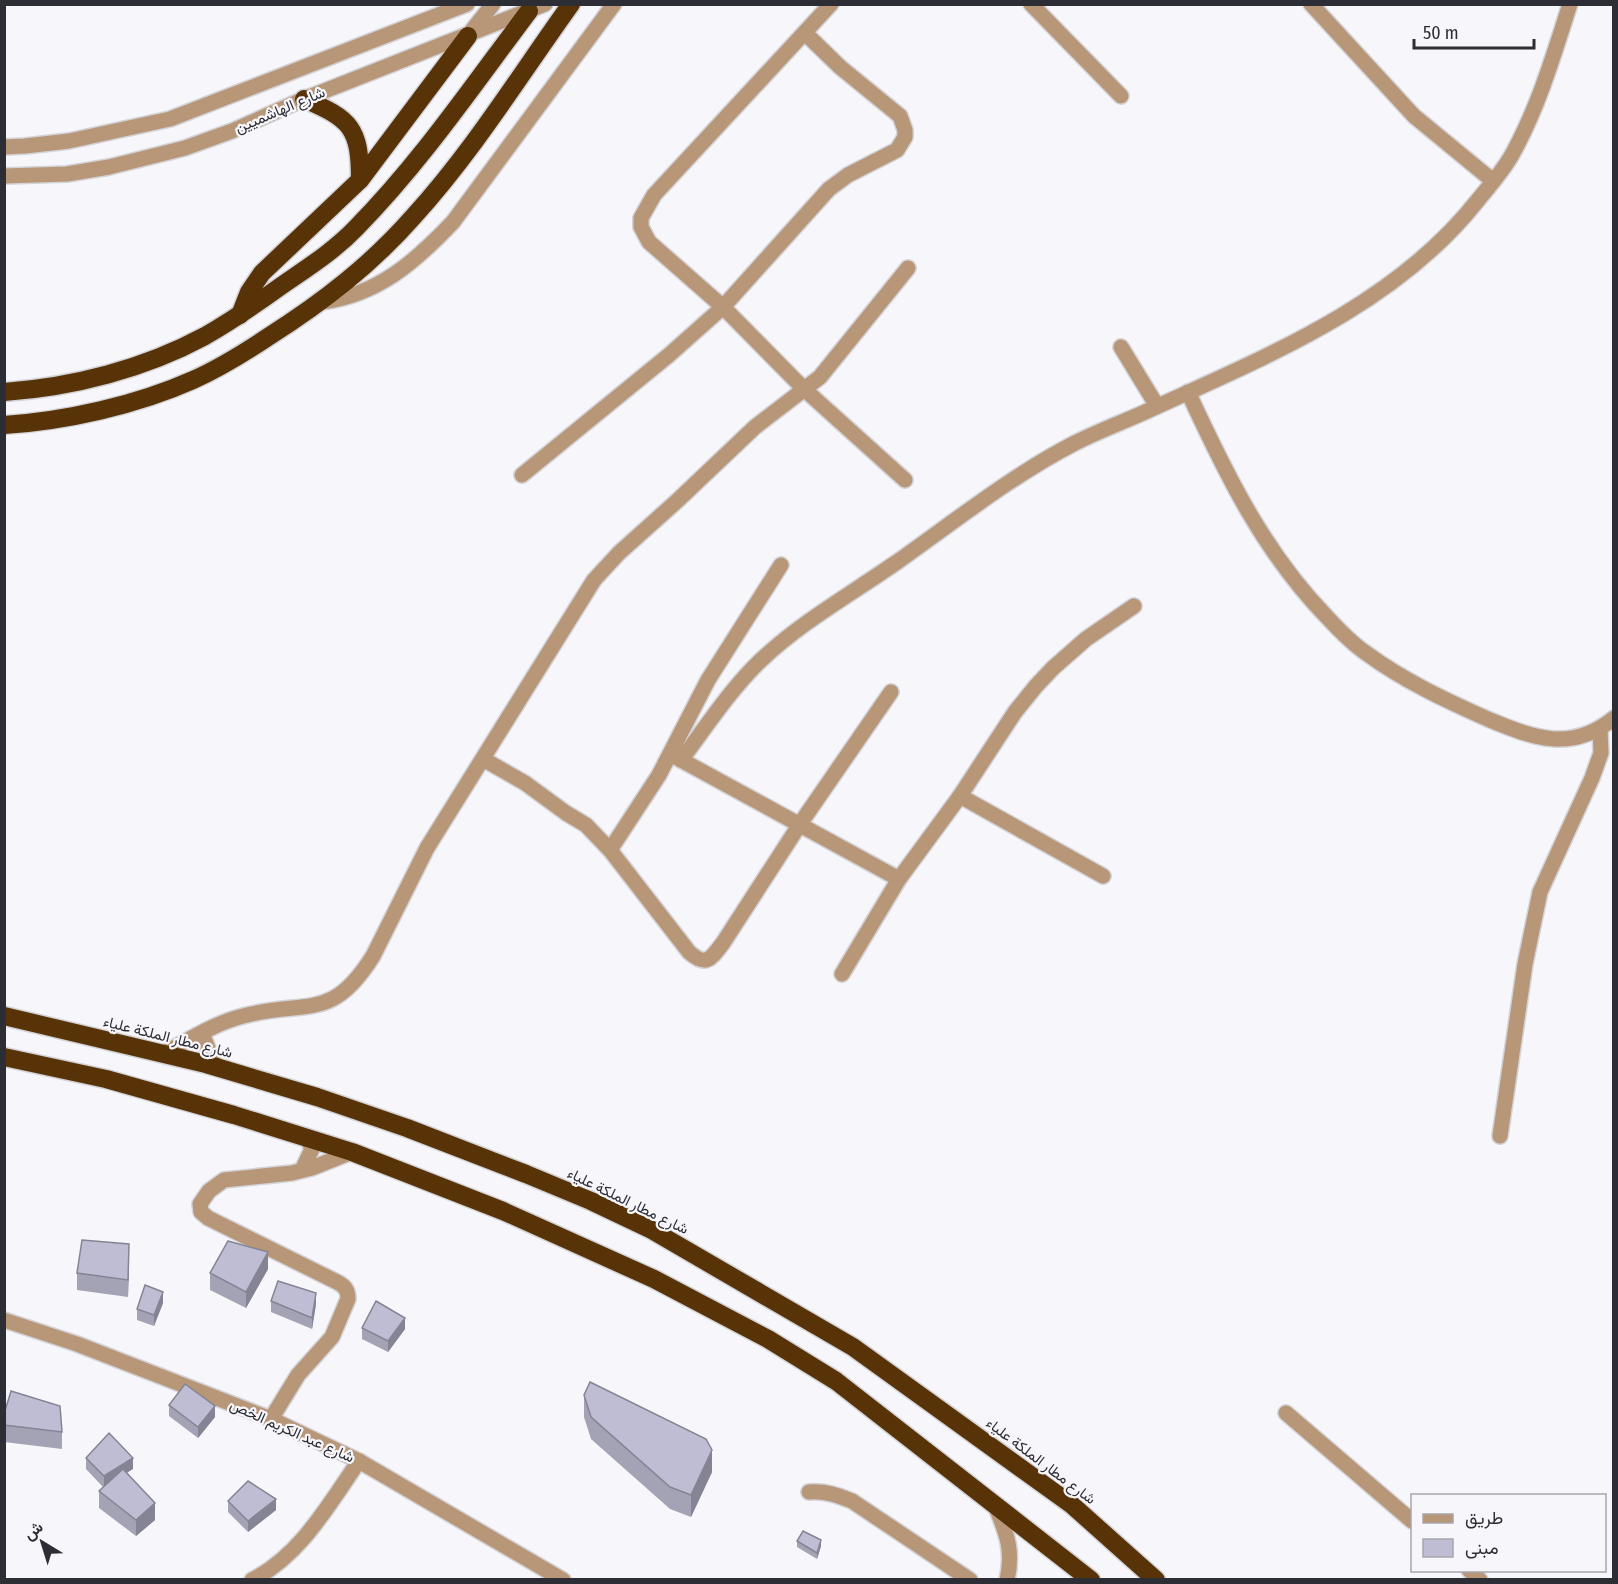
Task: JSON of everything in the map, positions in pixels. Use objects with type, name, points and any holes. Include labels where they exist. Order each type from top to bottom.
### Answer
[{"type":"highway","points":[[4,426],[68,417],[106,408],[191,381],[237,357],[322,302],[378,254],[447,177],[571,4]]},
{"type":"highway","points":[[4,392],[87,381],[146,362],[202,337],[240,315],[333,249],[380,203],[537,8]]},
{"type":"highway","points":[[240,315],[249,292],[262,273],[360,180],[468,36]]},
{"type":"highway","points":[[304,99],[336,114],[350,128],[358,146],[360,180]]},
{"type":"highway","name":"شارع مطار الملكة علياء","points":[[4,1016],[215,1066],[317,1096],[418,1132],[591,1201],[650,1229],[853,1347],[1072,1505],[1156,1580]]},
{"type":"highway","points":[[4,1057],[106,1079],[352,1152],[503,1211],[654,1279],[768,1339],[837,1381],[1091,1580]]},
{"type":"street","name":"شارع الهاشميين","points":[[4,147],[69,141],[170,119],[445,9],[467,4]]},
{"type":"street","points":[[468,36],[493,4]]},
{"type":"street","points":[[322,302],[350,297],[380,284],[411,264],[427,249],[460,213],[614,4]]},
{"type":"street","points":[[831,4],[654,195],[641,218],[641,228],[649,242],[723,307],[804,389],[905,480]]},
{"type":"street","points":[[1031,4],[1121,96]]},
{"type":"street","points":[[1311,4],[1414,116],[1493,181]]},
{"type":"street","points":[[610,850],[675,757],[743,680],[793,632],[933,537],[1007,483],[1074,443],[1278,350],[1363,303],[1400,277],[1431,251],[1462,220],[1513,154],[1550,67],[1570,4]]},
{"type":"street","name":"شارع الهاشميين","points":[[4,176],[67,174],[152,157],[231,131],[304,99],[537,8]]},
{"type":"street","points":[[522,475],[669,355],[723,307],[830,189],[848,175],[892,154],[902,144],[905,137],[900,116],[840,67],[805,33]]},
{"type":"street","points":[[164,1053],[242,1016],[312,1007],[346,991],[373,956],[427,848],[583,597],[606,566],[755,427],[820,377],[908,268]]},
{"type":"street","points":[[1120,346],[1157,406]]},
{"type":"street","points":[[1188,392],[1226,474],[1285,570],[1316,606],[1364,652],[1424,689],[1508,727],[1546,739],[1575,739],[1600,729],[1614,718]]},
{"type":"street","points":[[675,757],[708,680],[781,566]]},
{"type":"street","points":[[842,974],[899,879],[960,796],[1015,712],[1036,686],[1086,639],[1134,606]]},
{"type":"street","points":[[483,759],[525,783],[586,825],[610,850],[689,952],[704,961],[712,957],[723,943],[800,824],[891,692]]},
{"type":"street","points":[[1500,1136],[1525,964],[1540,892],[1592,778],[1601,753],[1600,729]]},
{"type":"street","points":[[675,757],[899,879]]},
{"type":"street","points":[[960,796],[1103,876]]},
{"type":"street","points":[[202,1033],[215,1066]]},
{"type":"street","points":[[302,1170],[312,1149],[307,1138]]},
{"type":"street","points":[[271,1419],[298,1375],[332,1337],[348,1299],[348,1293],[337,1282],[208,1218],[201,1212],[200,1204],[209,1191],[224,1180],[302,1170],[352,1152]]},
{"type":"street","name":"شارع عبد الكريم الخص","points":[[4,1320],[77,1344],[271,1419],[360,1461],[563,1580]]},
{"type":"street","points":[[1286,1413],[1411,1519]]},
{"type":"street","points":[[252,1580],[294,1550],[360,1461]]},
{"type":"street","points":[[809,1492],[823,1491],[852,1501],[970,1580]]},
{"type":"street","points":[[994,1502],[1009,1542],[1011,1556],[1007,1580]]},
{"type":"building","points":[[82,1240],[129,1244],[128,1280],[77,1273]]},
{"type":"building","points":[[228,1241],[268,1252],[246,1292],[210,1273]]},
{"type":"building","points":[[278,1281],[316,1293],[312,1318],[271,1301]]},
{"type":"building","points":[[145,1285],[163,1292],[154,1315],[137,1309]]},
{"type":"building","points":[[376,1301],[405,1318],[388,1341],[362,1328]]},
{"type":"building","points":[[590,1382],[706,1439],[712,1450],[691,1495],[670,1487],[591,1417],[584,1395]]},
{"type":"building","points":[[185,1384],[215,1406],[198,1427],[169,1405]]},
{"type":"building","points":[[11,1391],[60,1406],[62,1432],[4,1425],[4,1414]]},
{"type":"building","points":[[109,1433],[133,1458],[104,1476],[86,1458]]},
{"type":"building","points":[[123,1469],[155,1503],[136,1520],[99,1491]]},
{"type":"building","points":[[248,1481],[276,1499],[248,1521],[228,1501]]},
{"type":"building","points":[[803,1531],[821,1540],[817,1553],[797,1541]]}]
